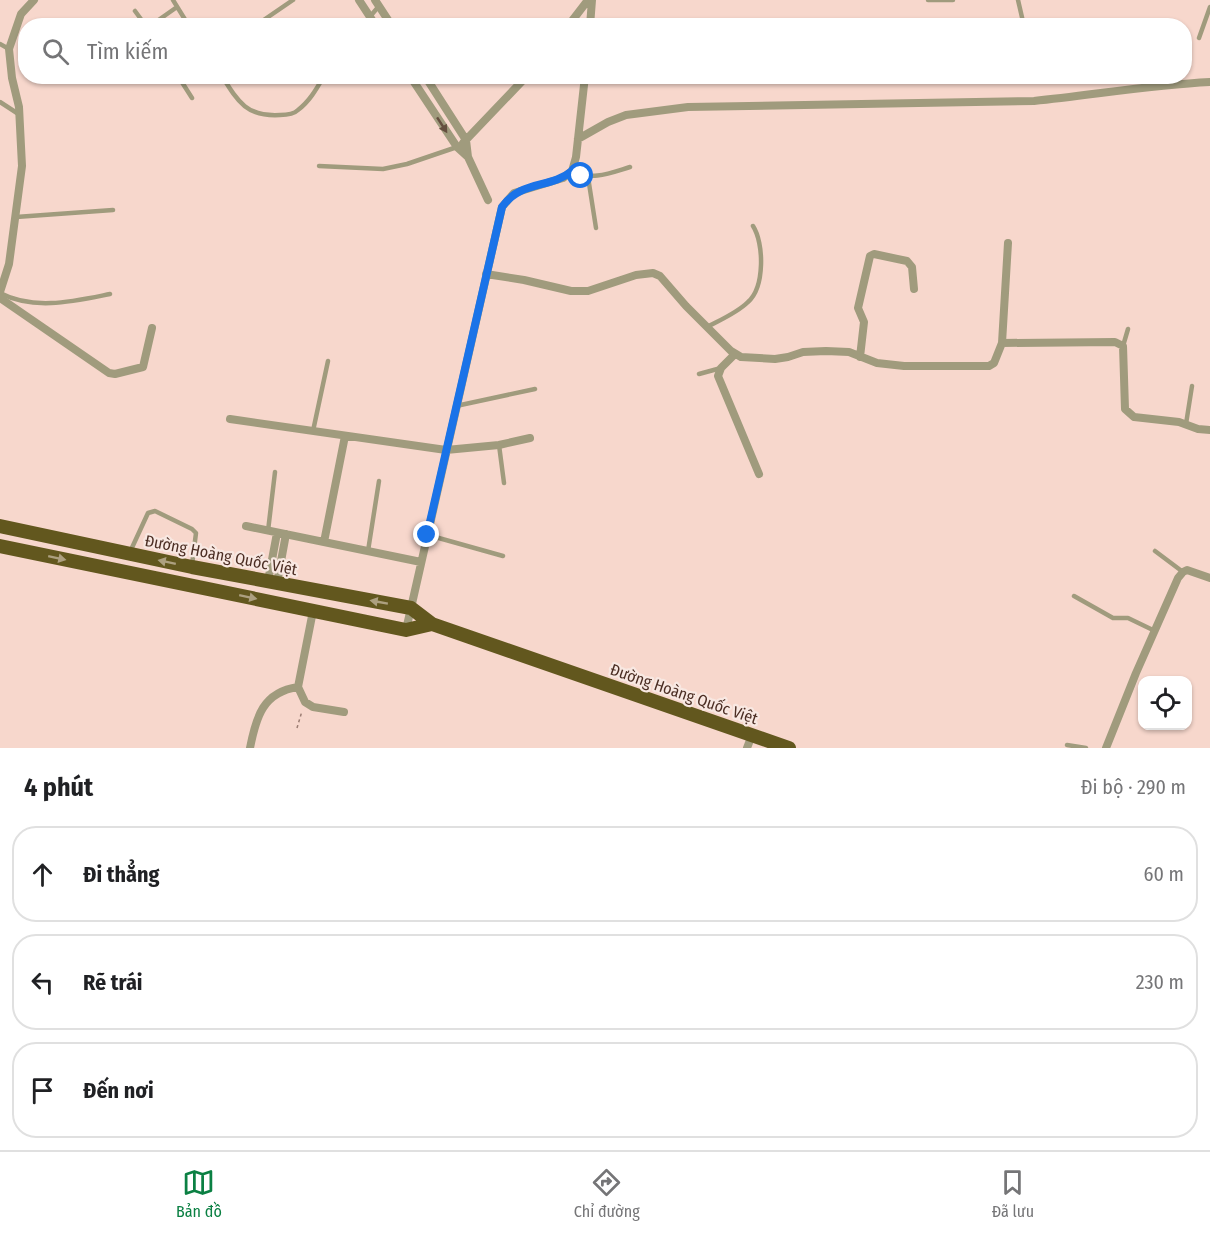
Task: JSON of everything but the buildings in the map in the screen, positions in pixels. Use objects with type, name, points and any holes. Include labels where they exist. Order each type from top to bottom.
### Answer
[{"type":"highway","name":"Đường Hoàng Quốc Việt","points":[[0,526],[192,567],[411,608],[432,624],[749,742],[789,748]]},
{"type":"highway","points":[[0,546],[406,630],[432,624]]},
{"type":"street","points":[[20,18],[34,0]]},
{"type":"street","points":[[359,0],[370,16]]},
{"type":"street","points":[[575,18],[590,0]]},
{"type":"street","points":[[590,0],[590,18]]},
{"type":"street","points":[[377,3],[387,18]]},
{"type":"street","points":[[0,293],[4,262],[16,216],[22,166],[20,115],[12,78],[9,48],[18,22]]},
{"type":"street","points":[[1192,83],[1210,82]]},
{"type":"street","points":[[415,84],[457,147],[469,161],[499,219]]},
{"type":"street","points":[[430,84],[466,140],[469,161]]},
{"type":"street","points":[[457,147],[519,84]]},
{"type":"street","points":[[406,630],[502,207],[514,193],[563,178],[572,171],[584,84]]},
{"type":"street","points":[[578,139],[626,115],[678,108],[1034,101],[1077,97],[1120,89],[1184,84]]},
{"type":"street","points":[[486,274],[571,291],[588,291],[636,275],[653,273],[660,276],[707,327],[741,357],[775,359],[803,352],[826,351],[849,352],[877,363],[904,366],[988,366],[994,363],[1002,343],[1008,243]]},
{"type":"street","points":[[860,357],[864,322],[858,308],[870,256],[874,254],[907,261],[912,267],[914,289]]},
{"type":"street","points":[[0,298],[109,373],[115,374],[143,367],[152,328]]},
{"type":"street","points":[[1002,343],[1115,342],[1123,346],[1125,409],[1129,414],[1210,430]]},
{"type":"street","points":[[735,354],[721,368],[718,376],[759,474]]},
{"type":"street","points":[[230,419],[446,450],[499,445],[530,438]]},
{"type":"street","points":[[324,542],[345,436]]},
{"type":"street","points":[[246,526],[421,562]]},
{"type":"street","points":[[272,582],[277,532]]},
{"type":"street","points":[[1106,748],[1136,673],[1183,572],[1194,571],[1210,578]]},
{"type":"street","points":[[314,611],[298,687],[305,702],[313,707],[344,712]]},
{"type":"street","points":[[250,748],[258,718],[269,698],[276,693],[298,687]]},
{"type":"lane","points":[[173,0],[184,18]]},
{"type":"lane","points":[[267,18],[293,0]]},
{"type":"lane","points":[[928,0],[953,0]]},
{"type":"lane","points":[[1017,0],[1022,18]]},
{"type":"lane","points":[[370,16],[377,3]]},
{"type":"lane","points":[[160,18],[177,7]]},
{"type":"lane","points":[[1199,38],[1210,7]]},
{"type":"lane","points":[[135,11],[141,18]]},
{"type":"lane","points":[[0,44],[9,48]]},
{"type":"lane","points":[[183,84],[192,98]]},
{"type":"lane","points":[[227,84],[238,102],[250,110],[267,116],[296,112],[310,99],[319,84]]},
{"type":"lane","points":[[0,102],[20,115]]},
{"type":"lane","points":[[319,166],[383,170],[457,147]]},
{"type":"lane","points":[[572,171],[588,177],[630,167]]},
{"type":"lane","points":[[588,177],[596,228]]},
{"type":"lane","points":[[16,216],[113,210]]},
{"type":"lane","points":[[707,327],[748,302],[755,293],[761,264],[758,235],[753,226]]},
{"type":"lane","points":[[0,293],[26,301],[62,303],[110,294]]},
{"type":"lane","points":[[1123,346],[1128,329]]},
{"type":"lane","points":[[313,431],[328,361]]},
{"type":"lane","points":[[699,374],[721,368]]},
{"type":"lane","points":[[1186,424],[1192,386]]},
{"type":"lane","points":[[456,406],[535,389]]},
{"type":"lane","points":[[499,445],[504,483]]},
{"type":"lane","points":[[275,472],[277,532]]},
{"type":"lane","points":[[368,551],[379,482]]},
{"type":"lane","points":[[129,554],[148,513],[155,511],[196,533],[192,567]]},
{"type":"lane","points":[[427,535],[503,556]]},
{"type":"lane","points":[[1155,551],[1183,572]]},
{"type":"lane","points":[[1074,596],[1113,618],[1128,618],[1155,631]]},
{"type":"lane","points":[[1067,745],[1086,748]]},
{"type":"path","points":[[297,728],[305,702]]},
{"type":"route","points":[[427,535],[502,207],[514,193],[563,178],[572,171],[581,176]]}]
